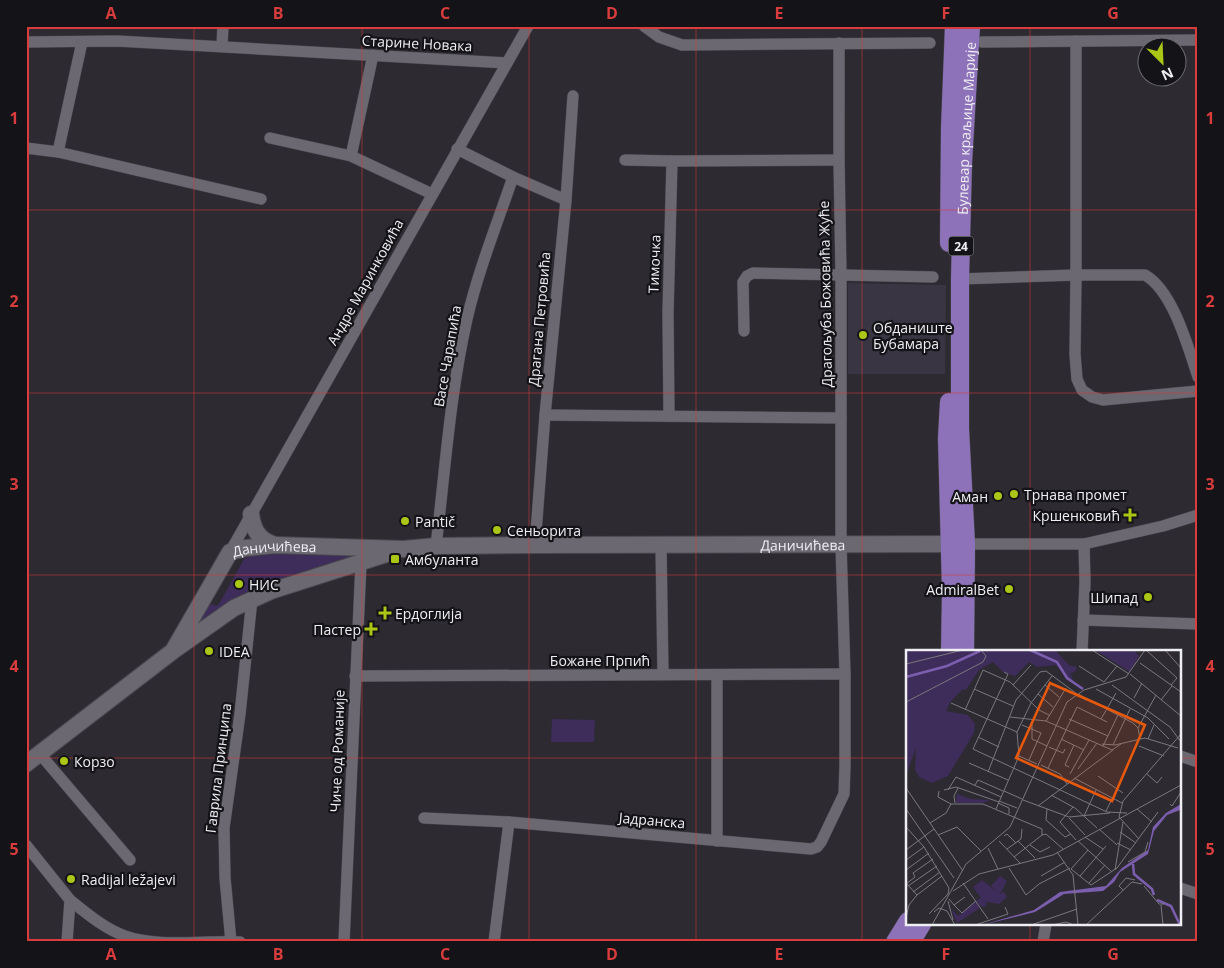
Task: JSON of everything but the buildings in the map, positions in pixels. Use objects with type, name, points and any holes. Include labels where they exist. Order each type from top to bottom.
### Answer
[{"type":"main road","name":"Булевар краљице Марије","points":[[954,26],[950,128],[950,376],[947,438],[958,544],[965,650]]},
{"type":"main road","name":"Булевар краљице Марије","points":[[950,650],[951,591],[958,544],[960,279],[963,163],[971,26]]},
{"type":"main road","points":[[895,942],[906,924]]},
{"type":"main road","points":[[911,942],[921,926]]},
{"type":"street","points":[[222,26],[222,46]]},
{"type":"street","name":"Андре Маринковића","points":[[230,552],[528,26]]},
{"type":"street","points":[[644,26],[659,37],[682,45],[930,43]]},
{"type":"street","points":[[982,42],[1198,40]]},
{"type":"street","name":"Старине Новака","points":[[26,42],[117,41],[507,63]]},
{"type":"street","points":[[1076,41],[1074,354],[1077,379],[1082,390],[1092,398],[1103,400],[1198,391]]},
{"type":"street","points":[[58,152],[82,42]]},
{"type":"street","name":"Драгољуба Божовића Жуће","points":[[839,43],[838,160],[842,275],[841,545],[845,674],[844,794]]},
{"type":"street","points":[[351,156],[373,55]]},
{"type":"street","name":"Драгана Петровића","points":[[535,546],[545,415],[566,200],[573,96]]},
{"type":"street","points":[[270,138],[351,156],[432,194]]},
{"type":"street","points":[[26,148],[58,152],[261,199]]},
{"type":"street","points":[[458,149],[513,177],[566,200]]},
{"type":"street","points":[[625,160],[838,160]]},
{"type":"street","name":"Тимочка","points":[[669,416],[668,313],[672,161]]},
{"type":"street","name":"Васе Чарапића","points":[[436,546],[455,379],[463,337],[471,302],[513,177]]},
{"type":"street","points":[[744,332],[743,282],[747,276],[753,273],[933,277]]},
{"type":"street","points":[[960,279],[1145,275],[1150,278],[1173,310],[1182,329],[1198,377]]},
{"type":"street","points":[[545,415],[841,418]]},
{"type":"street","points":[[251,514],[253,524],[260,537],[267,543],[275,545]]},
{"type":"street","name":"Даничићева","points":[[26,764],[173,651],[234,608],[362,555],[436,546],[1084,544],[1146,530],[1198,515]]},
{"type":"street","points":[[661,544],[663,674]]},
{"type":"street","points":[[1082,650],[1085,582],[1084,544]]},
{"type":"street","name":"Даничићева","points":[[173,651],[230,552],[275,545],[362,555]]},
{"type":"street","name":"Чиче од Романије","points":[[344,942],[362,555]]},
{"type":"street","name":"Гаврила Принципа","points":[[231,942],[225,878],[224,828],[240,714],[252,599]]},
{"type":"street","points":[[192,616],[194,624],[198,627],[212,624]]},
{"type":"street","points":[[1083,620],[1198,624]]},
{"type":"street","name":"Божане Прпић","points":[[355,676],[845,674]]},
{"type":"street","points":[[717,675],[717,841]]},
{"type":"street","points":[[40,754],[130,860]]},
{"type":"street","points":[[1182,757],[1198,762]]},
{"type":"street","name":"Јадранска","points":[[424,818],[508,822],[813,848],[821,842],[844,794]]},
{"type":"street","points":[[494,942],[508,822]]},
{"type":"street","points":[[26,845],[70,900],[108,927],[132,938],[161,942],[240,942]]},
{"type":"street","points":[[1182,889],[1198,894]]},
{"type":"street","points":[[67,942],[70,900]]},
{"type":"street","points":[[1043,942],[1046,926]]},
{"type":"shaded area","points":[[848,283],[946,285],[945,374],[848,374]]},
{"type":"shaded area","points":[[308,552],[348,554],[350,558],[247,592],[227,602],[201,622],[200,620],[207,606],[212,604],[217,606],[219,604],[244,559],[252,556]]},
{"type":"shaded area","points":[[552,719],[595,720],[594,742],[551,742]]},
{"type":"place","name":"Обданиште Бубамара","points":[[863,335]]},
{"type":"place","name":"Трнава промет","points":[[1014,494]]},
{"type":"place","name":"Аман","points":[[998,496]]},
{"type":"place","name":"Кршенковић","points":[[1130,515]]},
{"type":"place","name":"Pantič","points":[[405,521]]},
{"type":"place","name":"Сеньорита","points":[[497,530]]},
{"type":"place","name":"Амбуланта","points":[[395,559]]},
{"type":"place","name":"НИС","points":[[239,584]]},
{"type":"place","name":"AdmiralBet","points":[[1009,589]]},
{"type":"place","name":"Шипад","points":[[1148,597]]},
{"type":"place","name":"Ердоглија","points":[[385,613]]},
{"type":"place","name":"Пастер","points":[[371,629]]},
{"type":"place","name":"IDEA","points":[[209,651]]},
{"type":"place","name":"Корзо","points":[[64,761]]},
{"type":"place","name":"Radijal ležajevi","points":[[71,879]]}]
